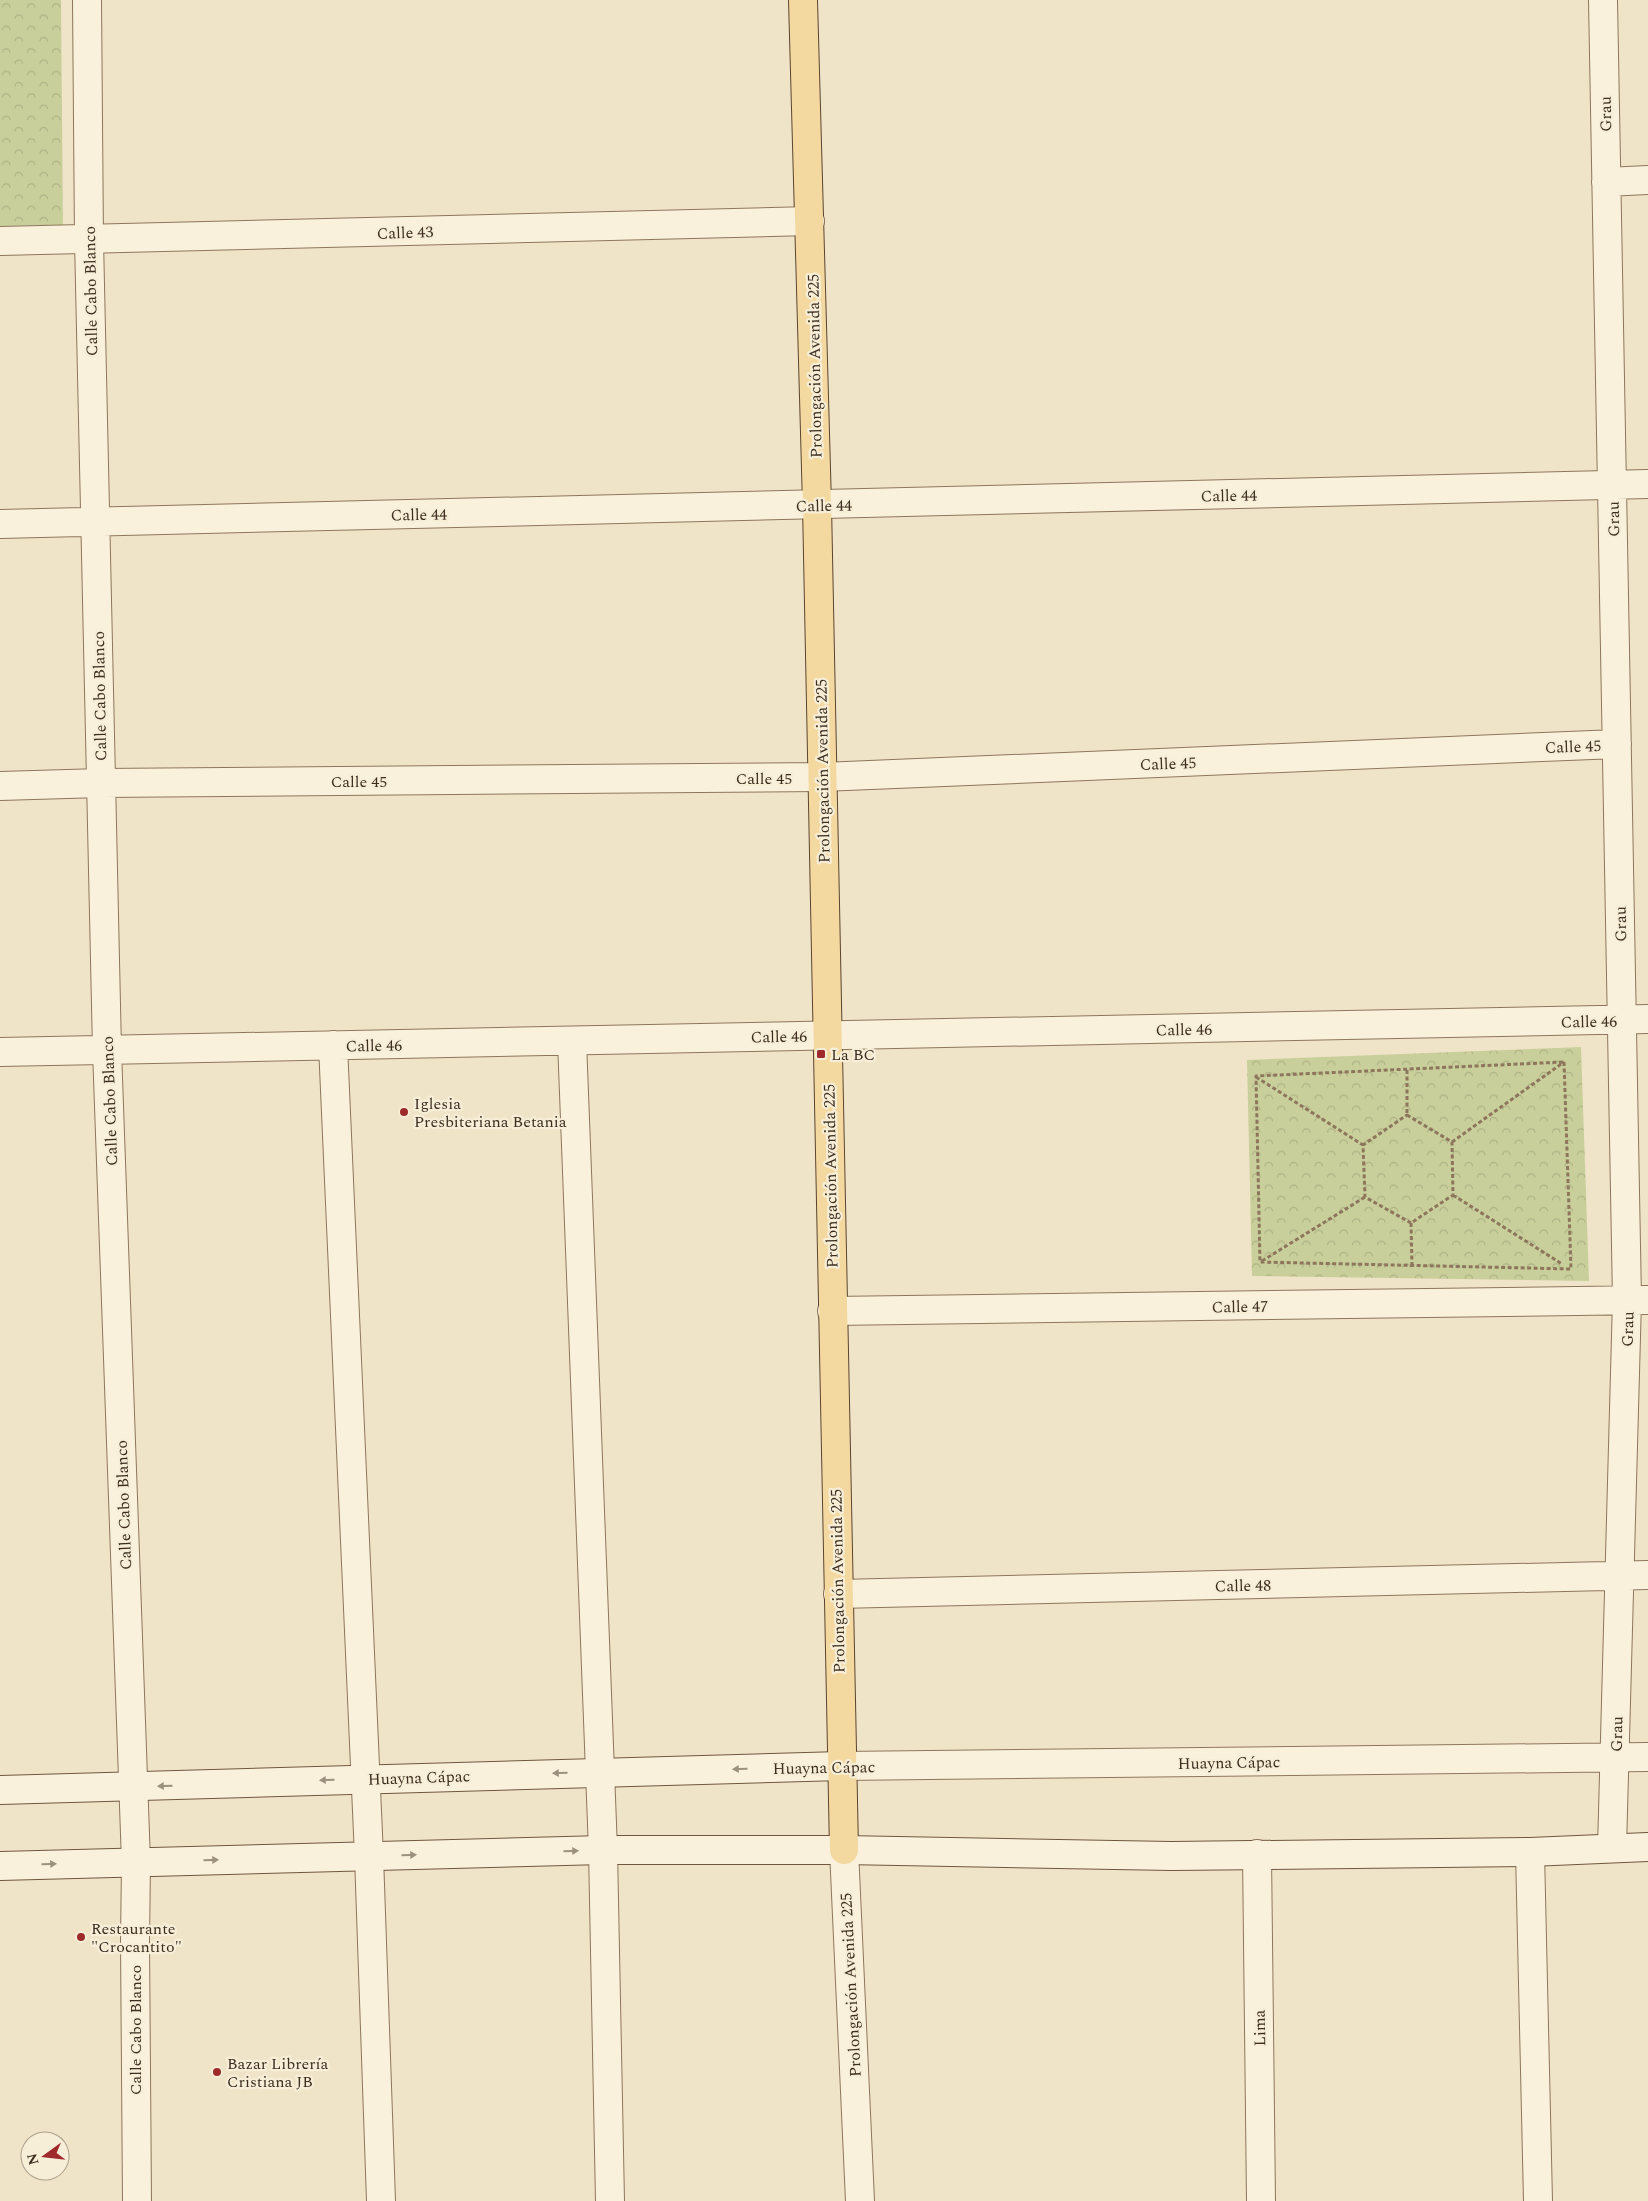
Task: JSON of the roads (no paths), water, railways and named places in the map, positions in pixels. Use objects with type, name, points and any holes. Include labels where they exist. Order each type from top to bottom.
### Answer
[{"type":"main road","name":"Prolongación Avenida 225","points":[[803,0],[818,505],[832,1312],[844,1850]]},
{"type":"street","name":"Calle Cabo Blanco","points":[[87,0],[89,240],[107,1050],[136,1862],[137,2201]]},
{"type":"street","name":"Grau","points":[[1603,0],[1617,744],[1635,1020],[1638,1300],[1619,1576],[1616,1757],[1612,1848]]},
{"type":"street","points":[[1606,182],[1648,180]]},
{"type":"street","name":"Calle 43","points":[[0,241],[810,221]]},
{"type":"street","name":"Calle 44","points":[[0,524],[1648,484]]},
{"type":"street","name":"Calle 45","points":[[0,786],[101,783],[822,777],[1617,744]]},
{"type":"street","name":"Calle 46","points":[[0,1052],[1635,1020]]},
{"type":"street","points":[[572,1040],[598,1772],[603,1850],[610,2201]]},
{"type":"street","points":[[333,1045],[366,1779],[381,2201]]},
{"type":"street","name":"Calle 47","points":[[832,1312],[1638,1300]]},
{"type":"street","name":"Calle 48","points":[[838,1594],[1648,1575]]},
{"type":"street","name":"Huayna Cápac","points":[[0,1790],[841,1766],[1648,1757]]},
{"type":"street","points":[[0,1866],[603,1850],[844,1850],[1171,1856],[1530,1852],[1648,1847]]},
{"type":"street","name":"Prolongación Avenida 225","points":[[844,1850],[860,2201]]},
{"type":"street","points":[[1530,1852],[1538,2201]]},
{"type":"street","name":"Lima","points":[[1257,1854],[1261,2201]]},
{"type":"place","name":"La BC","points":[[821,1054]]},
{"type":"place","name":"Iglesia Presbiteriana Betania","points":[[404,1112]]},
{"type":"place","name":"Restaurante \"Crocantito\"","points":[[81,1937]]},
{"type":"place","name":"Bazar Librería Cristiana JB","points":[[217,2072]]}]
